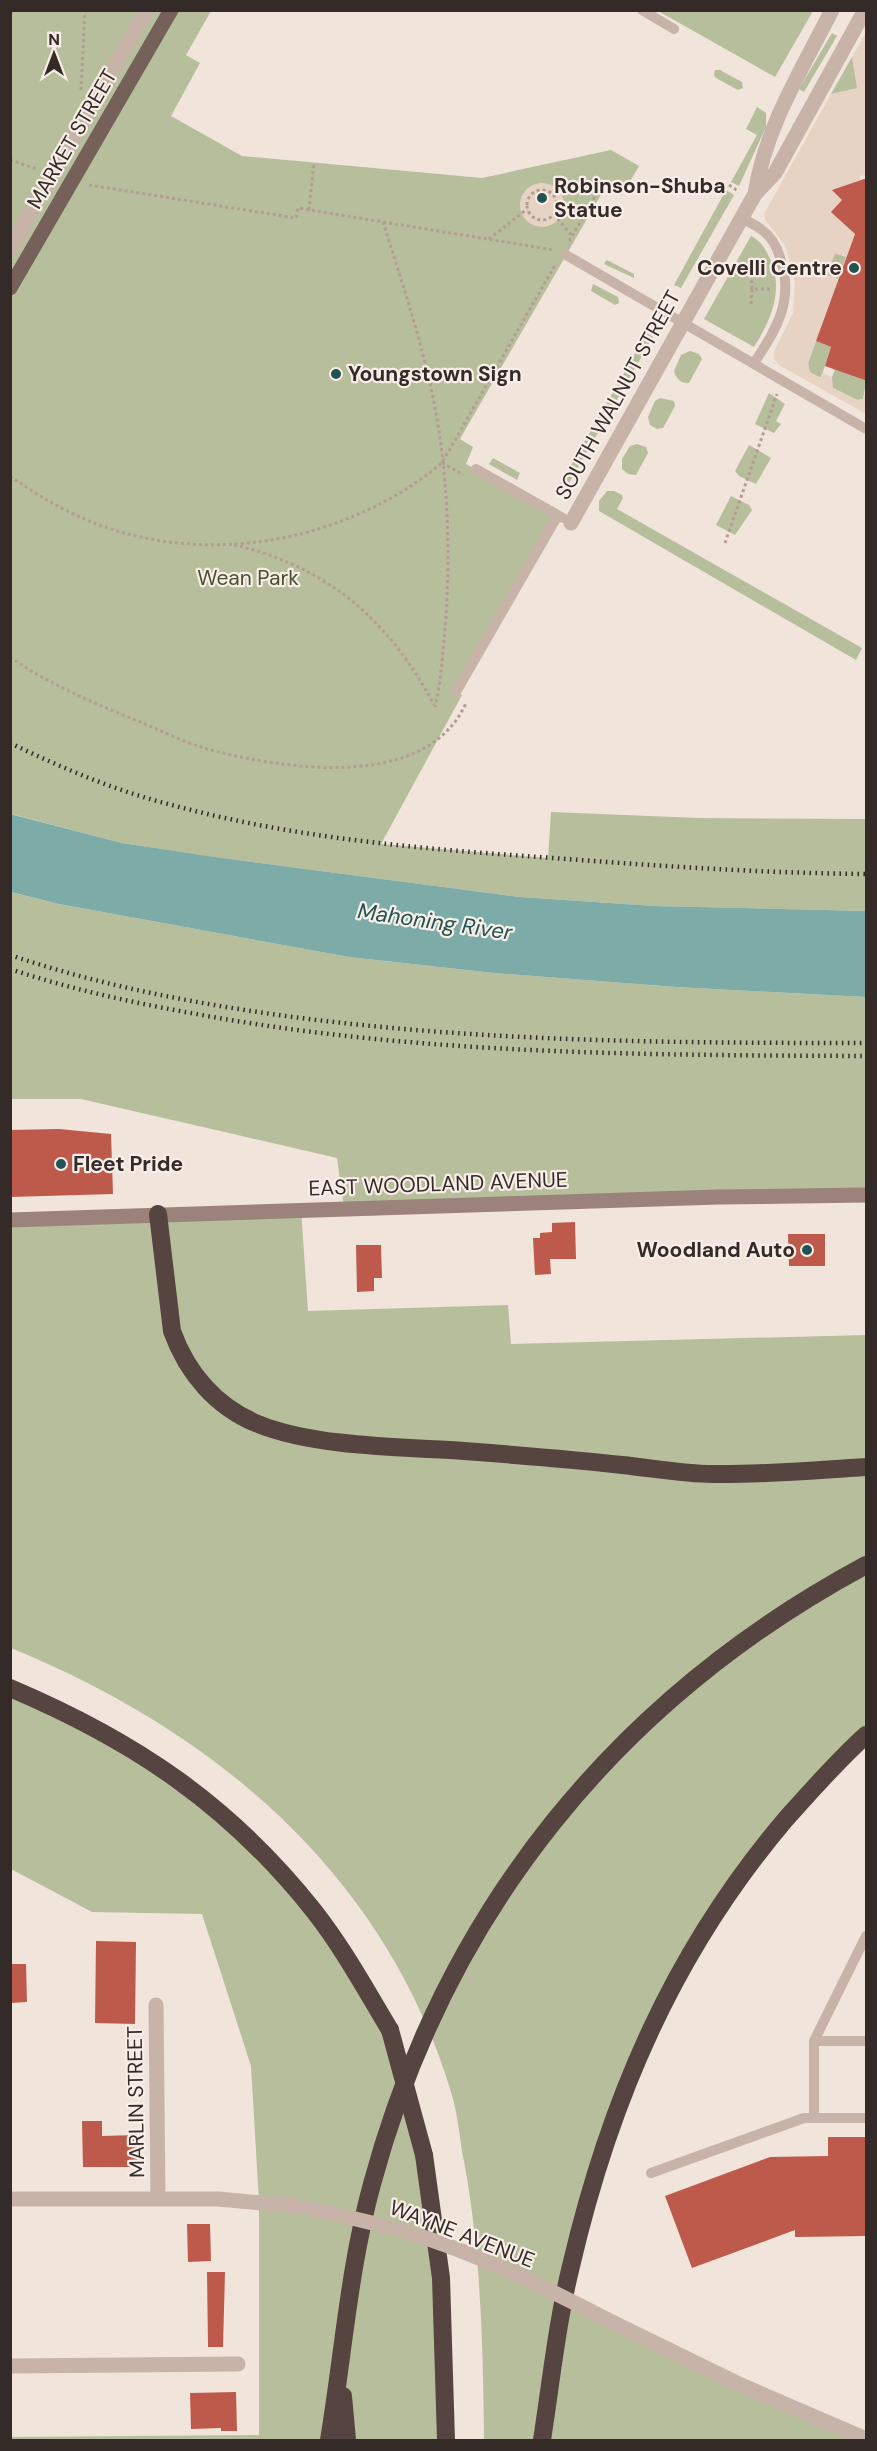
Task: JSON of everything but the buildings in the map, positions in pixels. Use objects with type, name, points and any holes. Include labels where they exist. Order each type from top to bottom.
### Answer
[{"type":"highway","points":[[158,1214],[172,1331],[178,1348],[188,1367],[205,1388],[222,1404],[258,1424],[294,1435],[356,1443],[554,1458],[711,1474],[867,1467]]},
{"type":"highway","points":[[329,2440],[359,2241],[387,2131],[435,2010],[472,1940],[507,1884],[578,1791],[618,1749],[687,1684],[788,1610],[867,1565]]},
{"type":"highway","points":[[10,1688],[89,1724],[127,1746],[162,1767],[218,1809],[267,1855],[315,1912],[390,2030],[424,2155],[441,2278],[446,2440]]},
{"type":"highway","points":[[542,2440],[570,2267],[590,2191],[615,2110],[665,1998],[723,1900],[759,1852],[814,1787],[867,1735]]},
{"type":"highway","points":[[341,2368],[347,2440]]},
{"type":"main road","name":"MARKET STREET","points":[[10,288],[171,10]]},
{"type":"main road","name":"EAST WOODLAND AVENUE","points":[[10,1220],[867,1194]]},
{"type":"street","points":[[10,248],[147,10]]},
{"type":"street","name":"SOUTH WALNUT STREET","points":[[755,194],[760,164],[787,96],[832,10]]},
{"type":"street","name":"SOUTH WALNUT STREET","points":[[564,519],[683,323],[755,194],[775,173],[865,10]]},
{"type":"street","name":"MARLIN STREET","points":[[156,2006],[158,2199]]},
{"type":"street","name":"WAYNE AVENUE","points":[[10,2199],[218,2199],[296,2206],[364,2220],[430,2240],[524,2278],[741,2385],[867,2439]]},
{"type":"street","points":[[10,2366],[238,2364]]},
{"type":"lane","points":[[642,10],[674,28]]},
{"type":"lane","points":[[742,218],[761,229],[778,251],[784,270],[786,289],[778,323],[754,363]]},
{"type":"lane","points":[[564,254],[867,429]]},
{"type":"lane","points":[[451,690],[564,519],[473,474]]},
{"type":"lane","points":[[814,2118],[814,2041],[867,1936]]},
{"type":"lane","points":[[814,2041],[867,2041]]},
{"type":"lane","points":[[651,2173],[804,2118],[867,2118]]},
{"type":"path","points":[[10,14],[15,10]]},
{"type":"path","points":[[80,97],[85,10]]},
{"type":"path","points":[[10,160],[52,175]]},
{"type":"path","points":[[309,210],[314,163]]},
{"type":"path","points":[[10,476],[55,505],[95,523],[133,535],[173,542],[229,544],[255,542],[295,535],[359,515],[395,497],[421,480],[442,462],[605,180],[625,191]]},
{"type":"path","points":[[82,183],[296,218],[298,208],[557,250],[564,254]]},
{"type":"path","points":[[547,190],[557,200],[554,214],[550,218],[540,220],[531,215],[527,209],[527,201],[532,192],[547,190]]},
{"type":"path","points":[[488,239],[527,209]]},
{"type":"path","points":[[554,214],[572,236]]},
{"type":"path","points":[[383,222],[409,306],[431,394],[442,462],[447,593],[441,679],[435,707]]},
{"type":"path","points":[[751,274],[751,304]]},
{"type":"path","points":[[752,289],[786,289]]},
{"type":"path","points":[[726,543],[782,380]]},
{"type":"path","points":[[442,462],[473,474]]},
{"type":"path","points":[[229,544],[264,552],[295,564],[321,577],[349,597],[397,645],[419,677],[435,707]]},
{"type":"path","points":[[10,657],[33,673],[63,688],[202,747],[239,756],[322,767],[382,764],[405,758],[442,737],[459,718],[468,699]]},
{"type":"path","points":[[435,707],[451,690]]},
{"type":"green space","name":"Wean Park","points":[[10,11],[211,11],[186,55],[200,63],[171,116],[242,156],[482,178],[611,150],[639,166],[622,195],[606,186],[460,439],[473,447],[466,464],[558,515],[457,692],[462,695],[381,844],[548,858],[551,812],[698,818],[866,819],[866,911],[654,906],[520,897],[122,843],[11,814]]},
{"type":"green space","points":[[658,11],[813,11],[775,77]]},
{"type":"green space","points":[[832,33],[837,36],[804,92],[799,89]]},
{"type":"green space","points":[[852,57],[858,89],[831,94]]},
{"type":"green space","points":[[715,70],[720,70],[742,82],[743,88],[738,90],[716,78]]},
{"type":"green space","points":[[757,107],[766,113],[766,127],[739,186],[731,182],[757,135],[746,129]]},
{"type":"green space","points":[[726,190],[734,195],[681,288],[674,285]]},
{"type":"green space","points":[[751,236],[766,250],[776,280],[774,304],[766,326],[754,347],[704,319]]},
{"type":"green space","points":[[835,253],[846,257],[838,279],[827,275]]},
{"type":"green space","points":[[607,260],[634,274],[634,278],[606,265],[604,263]]},
{"type":"green space","points":[[593,284],[618,297],[619,303],[615,305],[591,291]]},
{"type":"green space","points":[[647,333],[653,337],[561,497],[555,493]]},
{"type":"green space","points":[[816,341],[831,347],[821,378],[809,372],[808,363]]},
{"type":"green space","points":[[690,351],[699,354],[702,359],[689,383],[684,383],[679,380],[674,371],[681,355]]},
{"type":"green space","points":[[835,369],[866,381],[863,399],[857,400],[833,388],[831,380]]},
{"type":"green space","points":[[769,393],[785,404],[776,421],[781,424],[774,433],[755,424]]},
{"type":"green space","points":[[660,398],[674,401],[675,406],[663,428],[657,429],[650,425],[648,417],[655,401]]},
{"type":"green space","points":[[637,444],[646,447],[648,453],[636,475],[628,474],[622,469],[622,459],[630,446]]},
{"type":"green space","points":[[749,445],[771,458],[756,484],[739,476],[735,471]]},
{"type":"green space","points":[[493,458],[520,473],[517,480],[489,464]]},
{"type":"green space","points":[[607,491],[614,491],[622,495],[623,498],[617,509],[862,648],[856,660],[599,511],[599,501]]},
{"type":"green space","points":[[731,496],[749,505],[752,510],[735,535],[716,525]]},
{"type":"green space","points":[[10,892],[59,904],[349,957],[494,973],[676,987],[866,997],[866,1195],[344,1208],[337,1158],[81,1099],[11,1099]]},
{"type":"green space","points":[[301,1209],[308,1311],[508,1305],[511,1344],[866,1335],[866,1735],[759,1852],[632,2070],[565,2298],[866,2440],[484,2440],[482,2331],[477,2259],[456,2114],[451,2092],[422,2014],[383,1942],[337,1878],[283,1820],[223,1768],[157,1722],[86,1682],[11,1648],[10,1220]]},
{"type":"green space","points":[[10,1688],[89,1724],[267,1855],[390,2030],[424,2155],[446,2440],[11,2440],[11,2437],[259,2435],[259,2202],[251,2066],[202,1914],[92,1912],[11,1869]]},
{"type":"shaded area","points":[[866,32],[866,175],[860,176],[860,180],[833,190],[842,200],[832,212],[855,234],[846,257],[835,253],[827,275],[838,279],[808,363],[810,372],[820,378],[822,373],[832,377],[833,388],[857,400],[863,399],[866,389],[866,414],[779,365],[774,359],[774,352],[793,313],[795,282],[785,245],[766,221],[764,214],[831,94],[857,88],[852,57]]},
{"type":"shaded area","points":[[542,183],[557,190],[564,205],[557,220],[542,227],[527,220],[520,205],[527,190]]},
{"type":"water","name":"Mahoning River","points":[[10,814],[122,843],[520,897],[654,906],[866,911],[866,997],[676,987],[494,973],[349,957],[59,904],[11,892]]},
{"type":"railway","points":[[10,743],[130,793],[219,817],[313,834],[457,851],[592,861],[749,871],[866,874]]},
{"type":"railway","points":[[10,955],[115,985],[186,1000],[293,1017],[365,1025],[436,1032],[580,1039],[866,1043]]},
{"type":"railway","points":[[10,969],[85,991],[161,1008],[294,1030],[376,1039],[457,1046],[621,1053],[866,1056]]},
{"type":"place","name":"Robinson-Shuba Statue","points":[[542,198]]},
{"type":"place","name":"Covelli Centre","points":[[854,268]]},
{"type":"place","name":"Youngstown Sign","points":[[336,374]]},
{"type":"place","name":"Fleet Pride","points":[[61,1164]]},
{"type":"place","name":"Woodland Auto","points":[[807,1250]]}]
